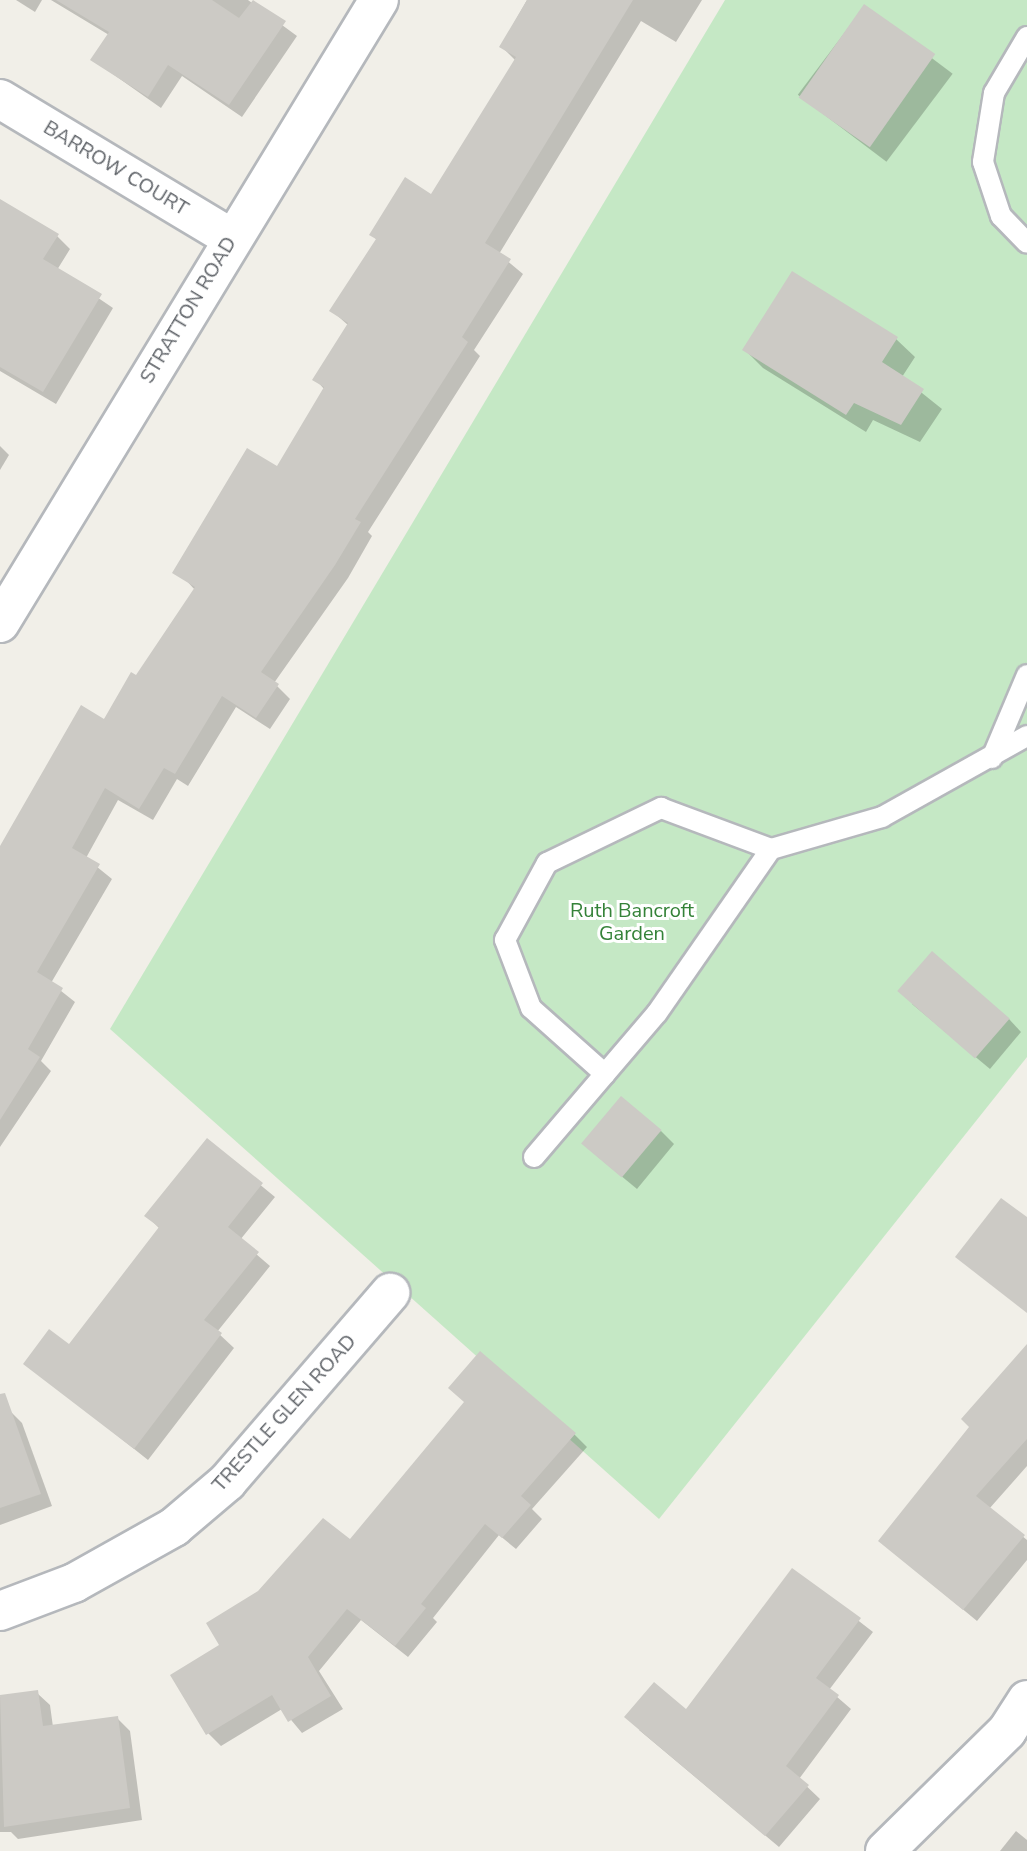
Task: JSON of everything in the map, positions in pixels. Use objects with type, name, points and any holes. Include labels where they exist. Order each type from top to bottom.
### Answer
[{"type":"street","name":"STRATTON ROAD","points":[[0,623],[231,238],[379,0]]},
{"type":"street","name":"BARROW COURT","points":[[0,99],[231,238]]},
{"type":"street","name":"TRESTLE GLEN ROAD","points":[[0,1611],[74,1583],[174,1527],[227,1482],[390,1293]]},
{"type":"street","points":[[885,1851],[1020,1725]]},
{"type":"lane","points":[[1027,37],[994,93],[983,162],[1001,216],[1027,243]]},
{"type":"lane","points":[[992,758],[1027,675]]},
{"type":"lane","points":[[605,1074],[531,1008],[505,940],[547,863],[661,808],[771,849],[882,817],[1027,736]]},
{"type":"lane","points":[[534,1157],[657,1013],[771,849]]},
{"type":"green space","name":"Ruth Bancroft Garden","points":[[725,0],[1027,0],[1027,1057],[659,1519],[110,1029]]},
{"type":"building","points":[[56,0],[212,0],[239,18],[253,0],[286,21],[229,105],[168,65],[148,97],[90,60],[109,32]]},
{"type":"building","points":[[527,0],[633,0],[485,243],[511,259],[462,337],[468,342],[355,519],[361,522],[335,565],[261,672],[279,684],[256,718],[222,696],[175,774],[164,768],[139,809],[105,788],[72,848],[100,864],[37,972],[63,988],[28,1049],[40,1057],[0,1120],[0,846],[81,705],[104,719],[131,672],[136,675],[195,587],[172,573],[247,448],[277,466],[324,387],[312,380],[348,323],[329,311],[376,239],[369,235],[405,177],[431,194],[516,57],[499,47]]},
{"type":"building","points":[[864,4],[935,54],[870,147],[799,97]]},
{"type":"building","points":[[0,199],[59,234],[43,259],[102,294],[43,392],[0,367]]},
{"type":"building","points":[[792,271],[898,337],[882,362],[924,389],[901,425],[854,403],[846,415],[742,350]]},
{"type":"building","points":[[932,951],[1010,1019],[975,1059],[897,991]]},
{"type":"building","points":[[621,1096],[662,1130],[622,1178],[581,1143]]},
{"type":"building","points":[[207,1138],[263,1183],[228,1227],[259,1252],[204,1320],[222,1333],[134,1449],[23,1364],[49,1329],[69,1344],[159,1227],[144,1216]]},
{"type":"building","points":[[1001,1198],[1027,1217],[1027,1313],[955,1257]]},
{"type":"building","points":[[1027,1344],[1027,1439],[976,1496],[1025,1535],[963,1610],[878,1541],[969,1427],[961,1419]]},
{"type":"building","points":[[480,1351],[576,1433],[521,1496],[531,1505],[502,1538],[485,1524],[421,1604],[426,1608],[395,1646],[347,1609],[308,1657],[331,1696],[288,1722],[272,1695],[206,1735],[170,1675],[219,1645],[206,1623],[258,1591],[323,1518],[350,1539],[464,1402],[448,1388]]},
{"type":"building","points":[[5,1393],[41,1494],[0,1508],[0,1394]]},
{"type":"building","points":[[792,1568],[861,1618],[816,1678],[839,1695],[786,1766],[809,1785],[765,1836],[624,1717],[654,1682],[686,1709]]},
{"type":"building","points":[[38,1690],[43,1726],[118,1716],[130,1808],[4,1827],[0,1695]]}]
